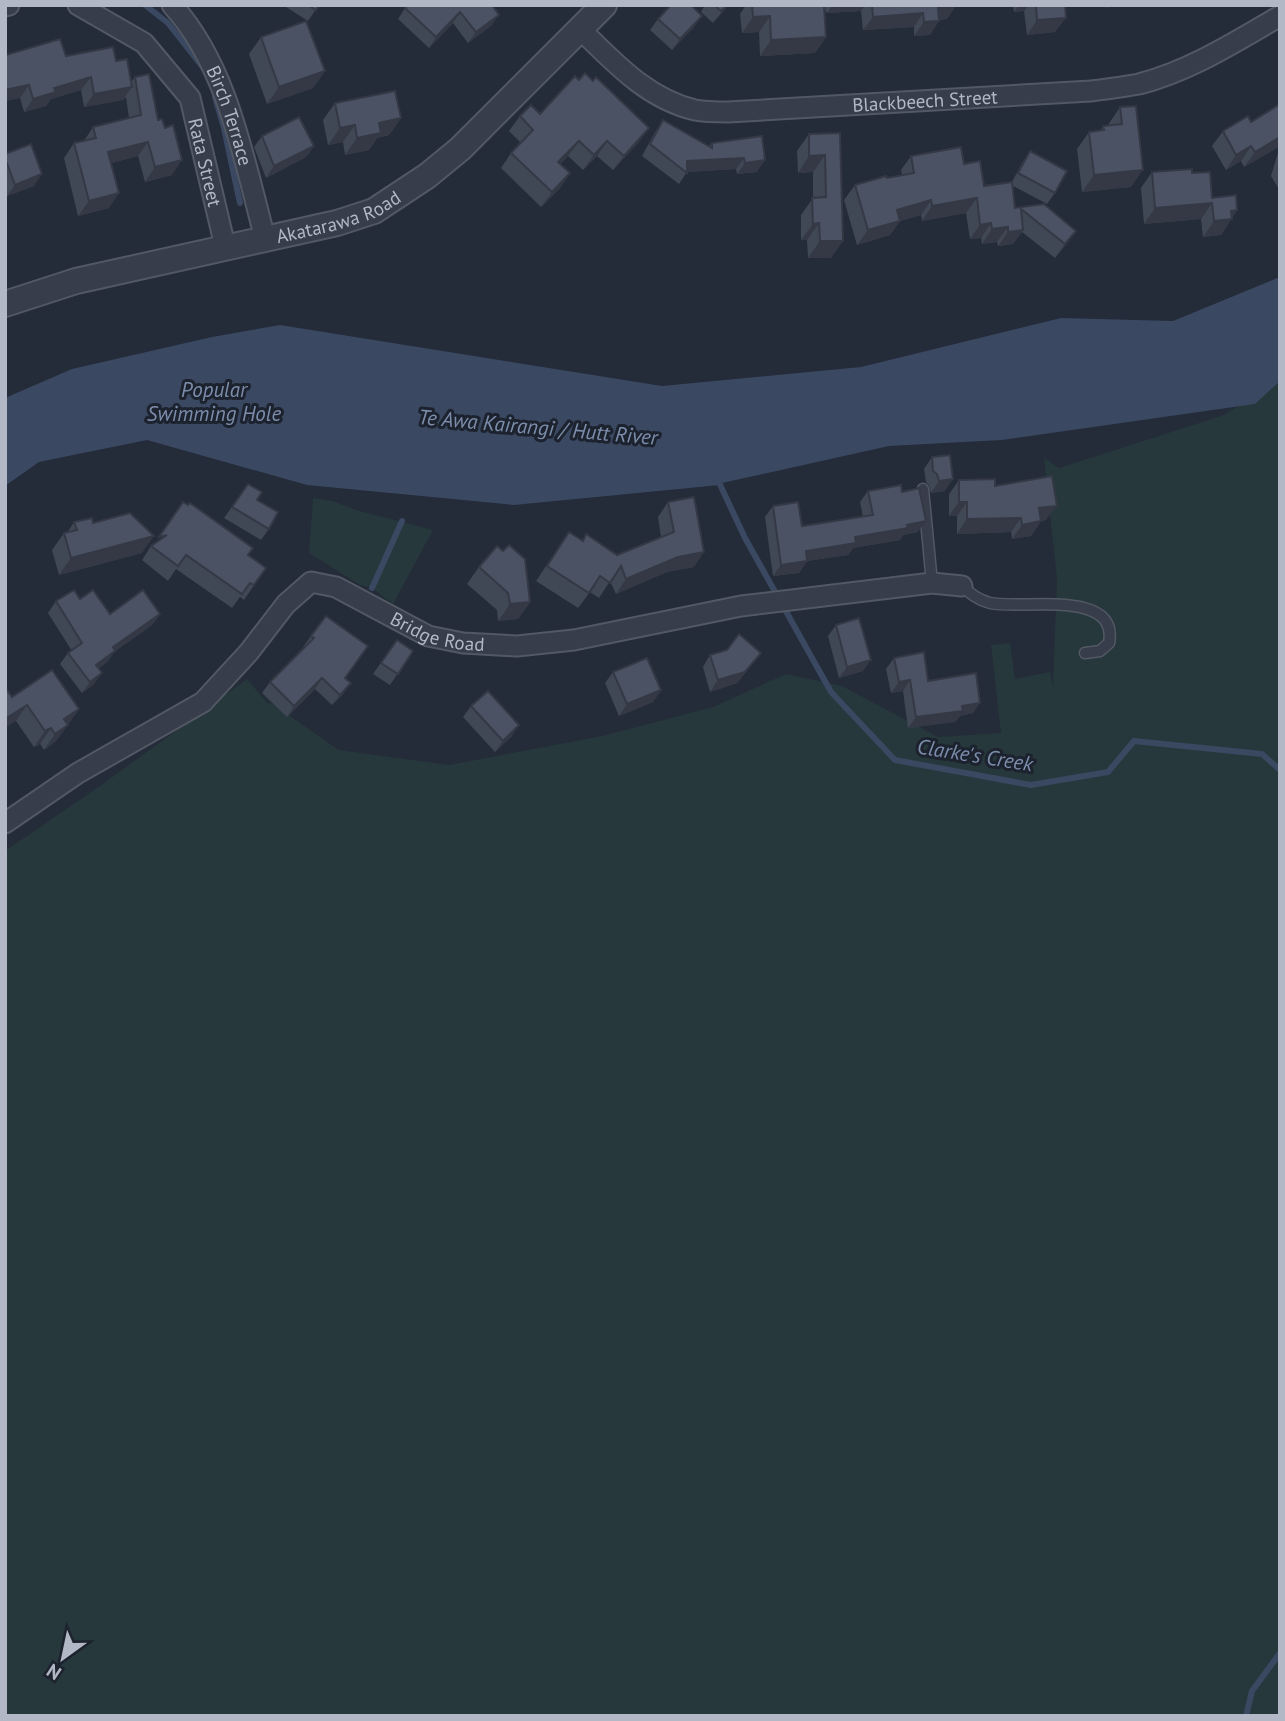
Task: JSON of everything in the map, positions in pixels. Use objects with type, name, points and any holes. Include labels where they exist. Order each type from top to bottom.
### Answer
[{"type":"street","name":"Rata Street","points":[[78,5],[144,43],[190,98],[225,246]]},
{"type":"street","name":"Birch Terrace","points":[[172,5],[190,24],[231,109],[265,238]]},
{"type":"street","name":"Akatarawa Road","points":[[5,304],[76,281],[337,223],[374,211],[399,196],[460,149],[604,5]]},
{"type":"street","name":"Blackbeech Street","points":[[580,29],[635,80],[656,94],[697,111],[728,112],[1091,91],[1139,84],[1222,50],[1280,16]]},
{"type":"street","name":"Bridge Road","points":[[5,823],[78,773],[203,702],[249,652],[286,604],[311,582],[336,587],[428,636],[463,643],[517,646],[573,640],[741,606],[932,583],[962,586]]},
{"type":"lane","points":[[923,489],[932,583]]},
{"type":"lane","points":[[962,586],[978,599],[993,604],[1063,605],[1099,612],[1109,626],[1109,643],[1100,651],[1085,653]]},
{"type":"shaded area","points":[[1280,381],[1280,1716],[5,1716],[5,851],[247,679],[268,704],[271,703],[339,750],[449,765],[602,736],[713,707],[786,674],[842,686],[938,737],[1001,733],[991,645],[1010,643],[1015,679],[1050,672],[1053,687],[1057,579],[1044,458],[1059,468],[1224,415]]},
{"type":"shaded area","points":[[313,498],[333,501],[356,510],[433,530],[393,604],[372,588],[360,585],[309,553]]},
{"type":"water","points":[[1280,277],[1280,381],[1255,404],[1002,440],[889,446],[722,483],[709,464],[720,485],[514,505],[307,485],[147,440],[39,462],[5,486],[5,398],[72,369],[212,337],[280,325],[662,386],[861,367],[1061,318],[1173,321]]},
{"type":"building","points":[[408,5],[492,5],[499,15],[476,32],[460,12],[436,37],[405,8]]},
{"type":"building","points":[[671,5],[691,5],[702,16],[680,39],[658,19]]},
{"type":"building","points":[[714,5],[727,5],[721,11]]},
{"type":"building","points":[[752,5],[824,5],[826,37],[771,40],[770,16],[753,17]]},
{"type":"building","points":[[872,5],[956,6],[938,7],[939,21],[924,22],[923,13],[873,17]]},
{"type":"building","points":[[1036,5],[1065,5],[1066,18],[1037,20]]},
{"type":"building","points":[[306,21],[325,71],[279,87],[261,37]]},
{"type":"building","points":[[60,39],[66,56],[113,47],[116,61],[127,59],[132,87],[94,94],[91,77],[54,88],[56,92],[33,99],[29,85],[5,90],[5,51],[6,55]]},
{"type":"building","points":[[585,73],[593,81],[596,77],[649,128],[624,156],[607,141],[594,155],[579,141],[558,162],[570,173],[552,192],[511,153],[533,130],[520,116],[531,105],[540,114],[575,76],[579,80]]},
{"type":"building","points":[[149,74],[158,120],[162,119],[165,128],[173,125],[182,160],[155,167],[148,142],[108,152],[119,193],[89,201],[74,143],[96,138],[93,127],[141,115],[135,77]]},
{"type":"building","points":[[395,91],[401,118],[379,123],[381,133],[357,138],[355,125],[340,128],[335,103]]},
{"type":"building","points":[[1280,104],[1280,137],[1255,152],[1251,146],[1236,155],[1223,131],[1248,116],[1251,122]]},
{"type":"building","points":[[1136,106],[1143,170],[1094,175],[1089,132],[1104,130],[1103,126],[1122,124],[1120,107]]},
{"type":"building","points":[[299,117],[314,146],[274,166],[262,136]]},
{"type":"building","points":[[663,120],[712,148],[712,143],[762,136],[765,160],[745,163],[744,158],[687,161],[687,173],[650,144]]},
{"type":"building","points":[[840,133],[843,241],[820,241],[819,223],[813,224],[812,198],[826,197],[825,155],[809,156],[809,134]]},
{"type":"building","points":[[31,144],[42,174],[15,185],[5,154]]},
{"type":"building","points":[[961,147],[964,164],[980,161],[984,186],[1012,182],[1015,208],[1044,204],[1076,231],[1065,244],[1021,209],[1023,230],[1008,232],[1008,227],[992,229],[991,223],[980,225],[977,198],[932,206],[931,200],[897,210],[900,221],[868,230],[855,185],[886,176],[914,173],[911,156]]},
{"type":"building","points":[[1030,151],[1067,171],[1055,193],[1018,173]]},
{"type":"building","points":[[1192,169],[1192,173],[1210,172],[1212,198],[1236,195],[1237,210],[1231,211],[1232,219],[1214,221],[1212,203],[1155,208],[1152,172]]},
{"type":"building","points":[[950,455],[953,479],[939,481],[933,471],[932,457]]},
{"type":"building","points":[[1052,476],[1057,506],[1039,508],[1041,521],[1022,525],[1021,518],[967,519],[967,502],[959,502],[959,480],[995,479],[995,486]]},
{"type":"building","points":[[248,484],[262,492],[257,500],[278,512],[269,529],[232,507]]},
{"type":"building","points":[[901,485],[902,492],[919,488],[926,521],[907,525],[908,528],[855,537],[856,543],[806,551],[807,561],[781,565],[773,506],[798,502],[802,526],[873,515],[868,491]]},
{"type":"building","points":[[694,497],[704,552],[678,557],[626,579],[621,566],[610,583],[600,576],[589,593],[547,566],[569,532],[583,541],[586,534],[617,555],[674,532],[668,502]]},
{"type":"building","points":[[183,502],[188,505],[190,503],[253,548],[248,555],[266,568],[254,585],[250,583],[242,594],[186,555],[178,566],[151,546],[167,535],[159,537]]},
{"type":"building","points":[[130,513],[154,536],[71,558],[64,533],[77,530],[74,522],[92,518],[93,523]]},
{"type":"building","points":[[509,545],[525,559],[530,602],[510,604],[508,593],[479,567],[497,546],[503,551]]},
{"type":"building","points":[[74,590],[80,599],[93,590],[110,614],[143,590],[160,614],[113,647],[115,651],[96,665],[102,673],[90,682],[68,653],[82,643],[56,601]]},
{"type":"building","points":[[326,616],[368,646],[345,678],[351,683],[340,695],[322,678],[294,706],[270,682],[314,638],[311,636]]},
{"type":"building","points":[[859,618],[871,660],[847,667],[836,625]]},
{"type":"building","points":[[739,634],[761,653],[745,672],[718,680],[710,655],[727,650]]},
{"type":"building","points":[[397,640],[413,651],[398,674],[381,663]]},
{"type":"building","points":[[924,652],[928,681],[976,673],[980,703],[962,706],[963,711],[916,717],[910,680],[899,682],[894,658]]},
{"type":"building","points":[[647,658],[661,690],[627,704],[613,672]]},
{"type":"building","points":[[52,670],[79,709],[64,719],[68,725],[55,734],[51,728],[45,731],[27,705],[5,719],[5,687],[12,697]]},
{"type":"building","points":[[488,691],[519,725],[503,741],[471,706]]},
{"type":"waterway","points":[[145,5],[168,23],[205,70]]},
{"type":"waterway","points":[[215,97],[240,203]]},
{"type":"waterway","name":"Clarke's Creek","points":[[709,461],[745,538],[831,692],[895,760],[1031,785],[1108,772],[1134,741],[1262,754],[1280,770]]},
{"type":"waterway","points":[[372,588],[402,521]]},
{"type":"waterway","name":"Clarke's Creek","points":[[1246,1716],[1252,1691],[1280,1653]]},
{"type":"water label","name":"Popular Swimming Hole","points":[[214,401]]},
{"type":"water label","name":"Te Awa Kairangi / Hutt River","points":[[538,427]]}]
